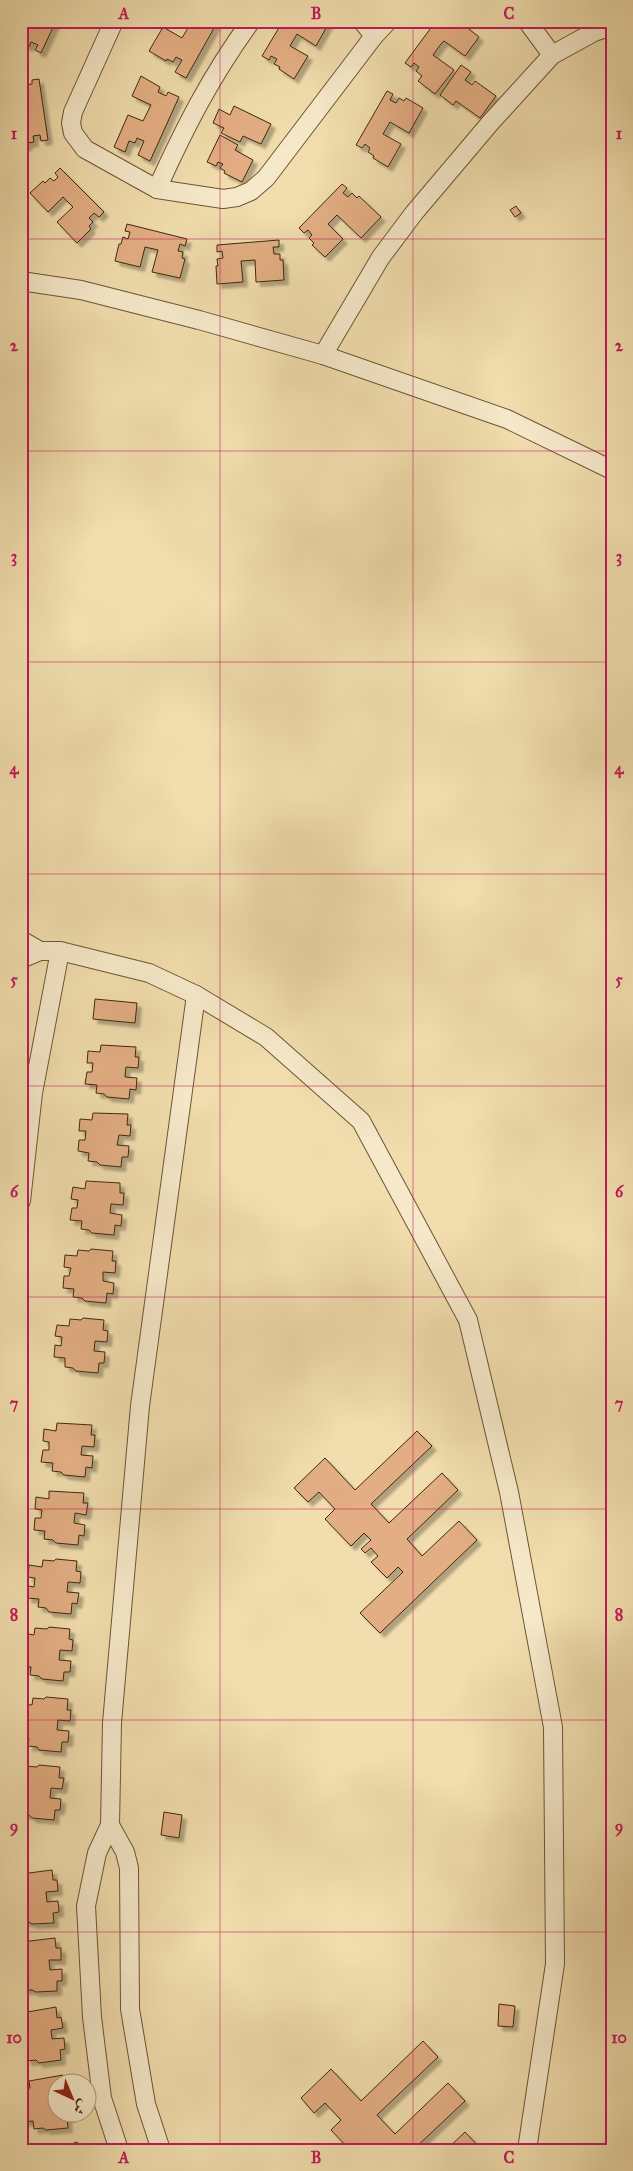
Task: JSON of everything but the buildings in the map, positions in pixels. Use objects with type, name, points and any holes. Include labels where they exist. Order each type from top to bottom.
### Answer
[{"type":"street","points":[[114,21],[73,112],[71,123],[73,133],[85,149],[157,189],[223,199],[237,197],[251,191],[266,178],[374,36],[388,21]]},
{"type":"street","points":[[157,189],[186,124],[209,83],[251,21]]},
{"type":"street","points":[[362,21],[374,36]]},
{"type":"street","points":[[527,21],[552,55]]},
{"type":"street","points":[[322,355],[381,257],[414,213],[552,55],[594,32],[612,26]]},
{"type":"street","points":[[21,281],[81,290],[199,320],[322,355],[507,420],[612,470]]},
{"type":"street","points":[[21,940],[40,951]]},
{"type":"street","points":[[21,959],[40,951],[60,952],[149,973],[196,996],[266,1037],[361,1121],[468,1320],[509,1492],[553,1727],[555,1964],[527,2150]]},
{"type":"street","points":[[21,1200],[27,1092],[60,952]]},
{"type":"street","points":[[119,2150],[102,2098],[92,2017],[86,1906],[97,1852],[110,1824],[112,1723],[140,1406],[196,996]]},
{"type":"street","points":[[110,1824],[126,1852],[129,1868],[130,2009],[146,2104],[161,2150]]}]
